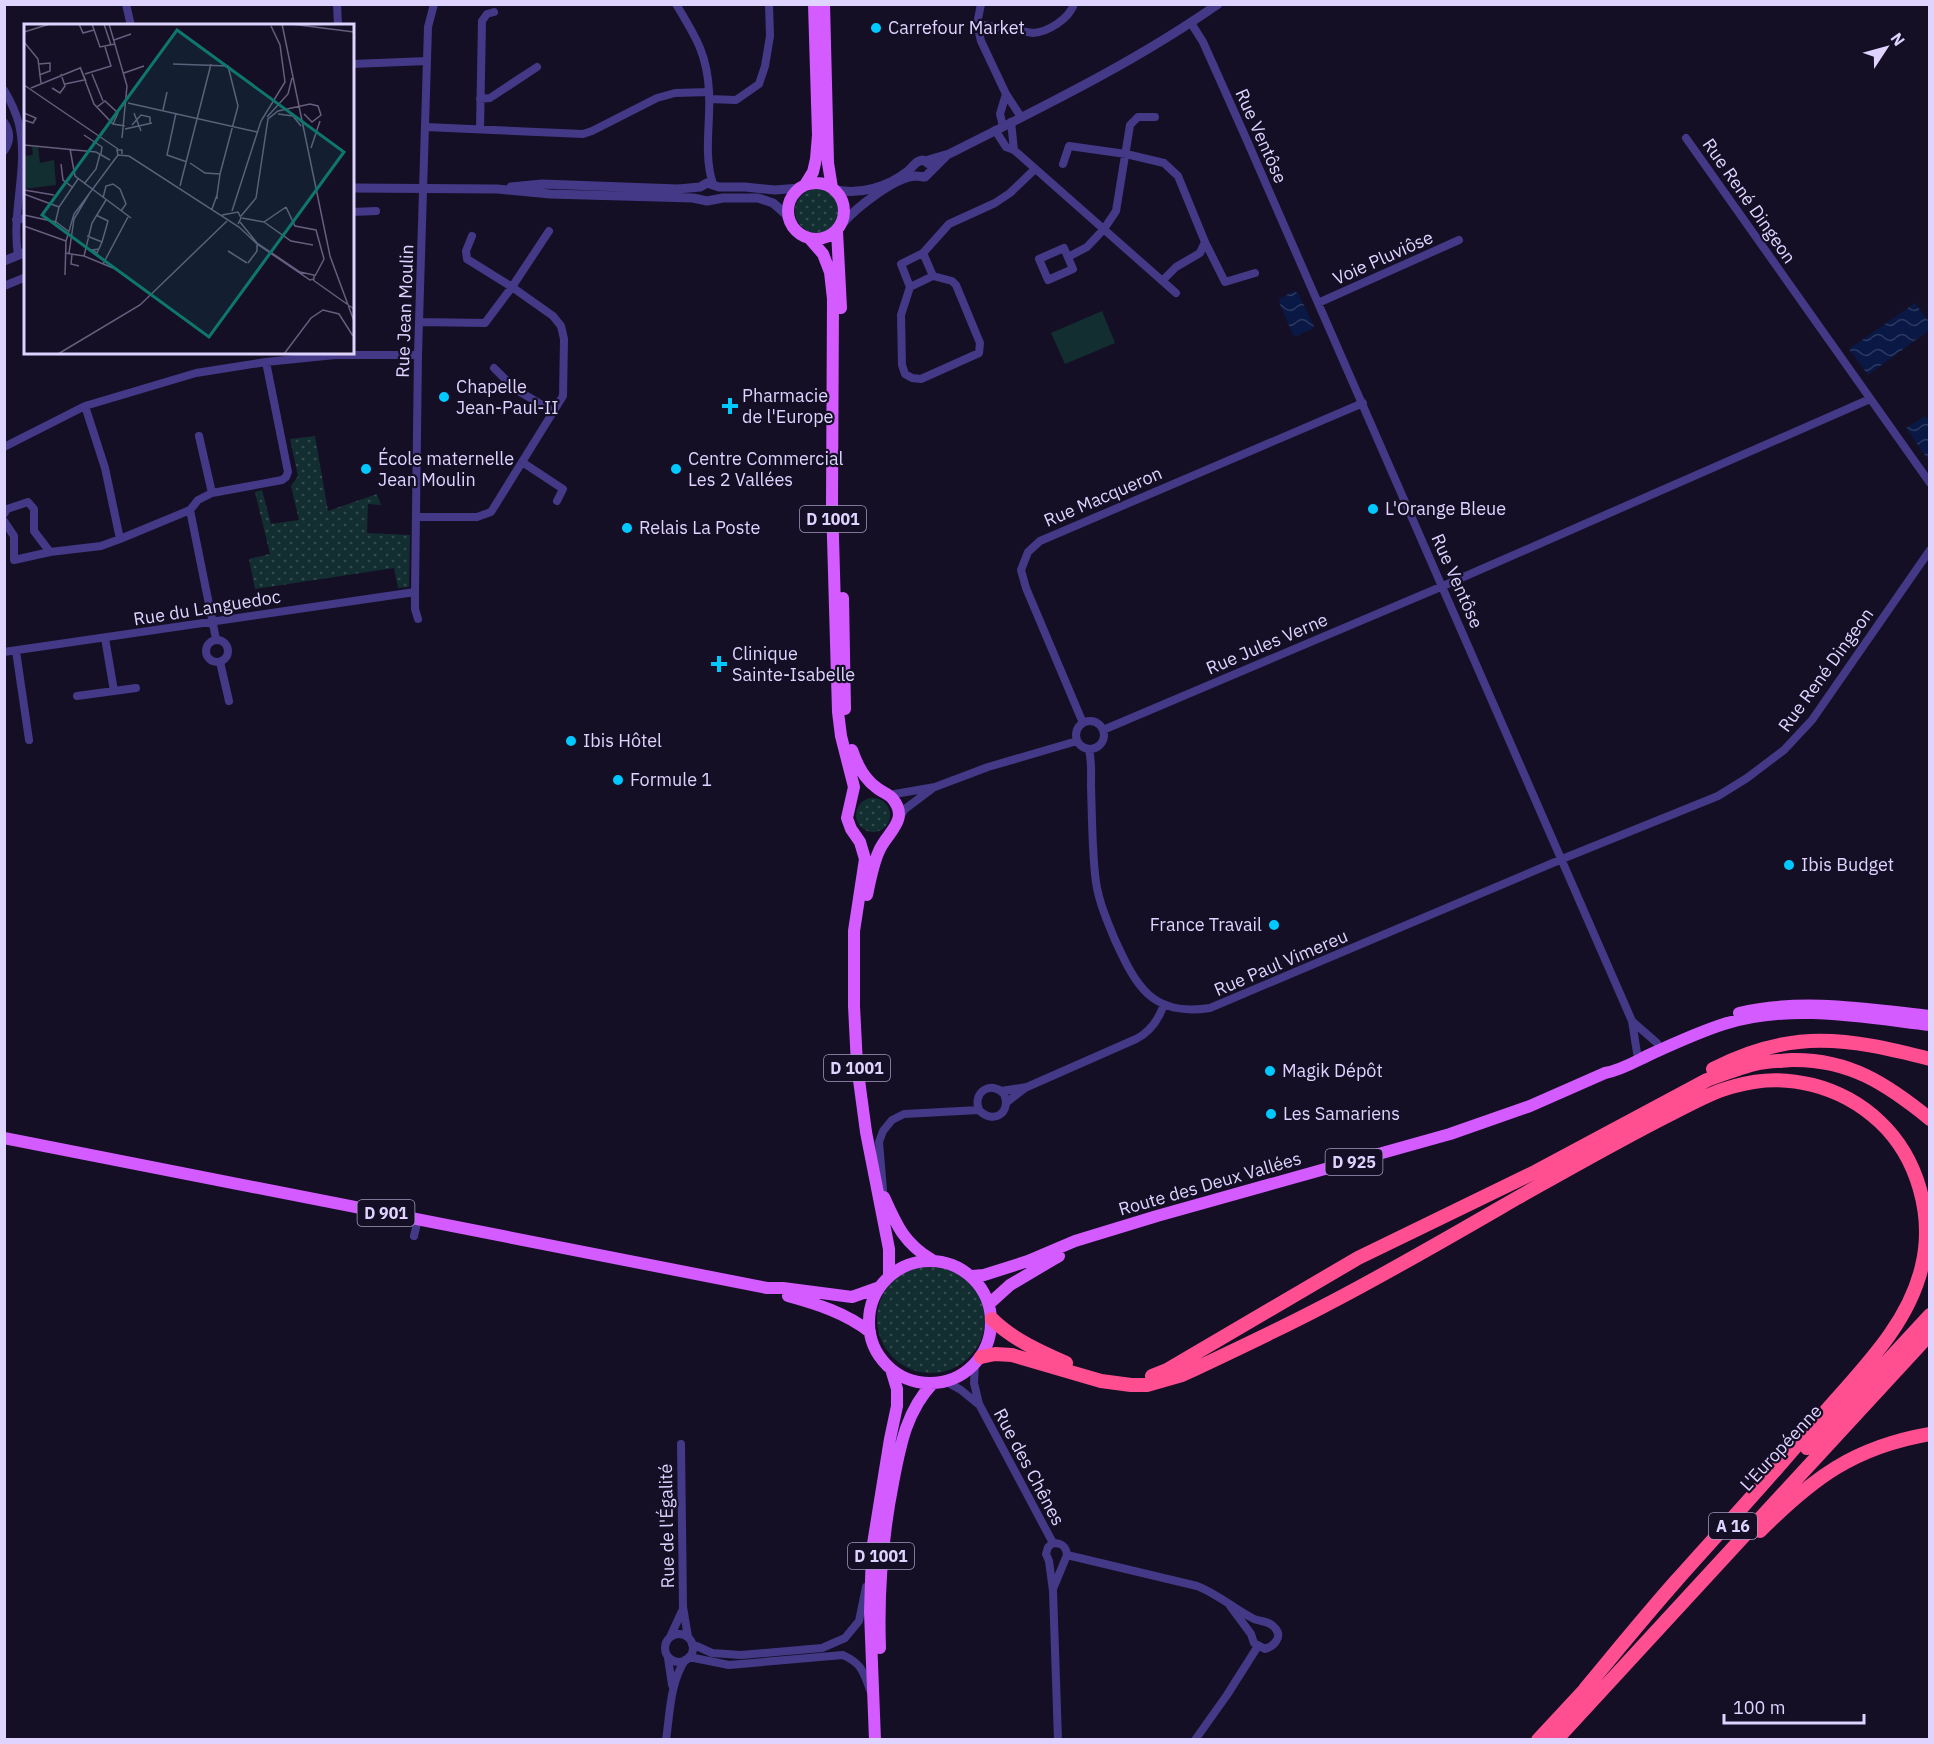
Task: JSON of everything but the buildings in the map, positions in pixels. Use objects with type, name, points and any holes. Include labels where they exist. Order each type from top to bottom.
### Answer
[{"type":"highway","points":[[992,1320],[1038,1350],[1069,1364],[1119,1378],[1134,1379],[1158,1374],[1358,1258],[1535,1172],[1640,1114],[1698,1077],[1720,1066],[1781,1044],[1832,1040],[1857,1042],[1929,1059]]},
{"type":"highway","points":[[1640,1114],[1669,1102],[1707,1080],[1740,1068],[1758,1063],[1810,1060],[1846,1067],[1868,1076],[1891,1089],[1929,1119]]},
{"type":"highway","points":[[1633,1133],[1678,1104],[1707,1089],[1756,1071],[1779,1067],[1803,1067],[1854,1078],[1880,1092],[1929,1130]]},
{"type":"highway","points":[[978,1360],[995,1354],[1012,1355],[1101,1381],[1131,1385],[1147,1385],[1182,1376],[1321,1308],[1633,1133],[1712,1094],[1754,1081],[1777,1080],[1799,1082],[1832,1090],[1868,1111],[1884,1126],[1898,1144],[1916,1178],[1925,1217],[1926,1241],[1922,1266],[1914,1289],[1892,1330],[1783,1463],[1675,1582],[1585,1689]]},
{"type":"highway","name":"L'Européenne","points":[[1538,1740],[1929,1315]]},
{"type":"highway","name":"L'Européenne","points":[[1556,1740],[1929,1334]]},
{"type":"highway","points":[[1621,1670],[1682,1612],[1782,1509],[1810,1484],[1830,1470],[1868,1450],[1929,1434]]},
{"type":"main road","points":[[814,4],[818,135],[816,159],[813,172],[790,200],[788,216],[796,231],[810,239],[825,238],[839,228],[844,217],[843,203],[834,189],[828,163],[824,4]]},
{"type":"main road","points":[[803,186],[819,183],[834,189]]},
{"type":"main road","name":"D 1001","points":[[839,228],[841,292],[838,437],[845,712],[849,738],[859,767],[866,779],[884,793]]},
{"type":"main road","name":"D 1001","points":[[810,239],[823,254],[832,281],[832,503],[836,677],[839,726],[854,787],[851,803]]},
{"type":"main road","points":[[869,790],[884,793],[897,807],[896,826],[889,836],[874,841],[863,839],[856,835],[848,822],[847,814],[851,803],[862,792],[869,790]]},
{"type":"main road","name":"D 1001","points":[[856,835],[863,848],[865,859],[854,931],[854,1025],[860,1095],[889,1249],[890,1276]]},
{"type":"main road","name":"D 1001","points":[[854,958],[877,854],[889,836]]},
{"type":"main road","name":"Route des Deux Vallées","points":[[1605,1073],[1615,1064],[1657,1043],[1719,1017],[1764,1007],[1802,1004],[1840,1006],[1929,1016]]},
{"type":"main road","name":"Route des Deux Vallées","points":[[972,1276],[984,1275],[1028,1261],[1075,1241],[1157,1216],[1450,1134],[1530,1106],[1605,1073],[1617,1070],[1701,1031],[1726,1023],[1804,1013],[1929,1025]]},
{"type":"main road","name":"D 901","points":[[4,1138],[767,1288],[851,1318],[870,1332]]},
{"type":"main road","name":"D 1001","points":[[876,1177],[904,1237],[911,1246],[932,1260]]},
{"type":"main road","name":"Route des Deux Vallées","points":[[989,1304],[1028,1273],[1097,1236]]},
{"type":"main road","points":[[932,1260],[953,1265],[972,1276],[981,1287],[989,1304],[992,1320],[990,1337],[978,1360],[959,1376],[939,1382],[911,1380],[891,1369],[878,1353],[870,1332],[870,1311],[880,1287],[898,1269],[914,1262],[932,1260]]},
{"type":"main road","name":"D 901","points":[[767,1288],[852,1297],[880,1287]]},
{"type":"main road","name":"D 1001","points":[[875,1740],[870,1611],[872,1550],[897,1406],[897,1389],[891,1369]]},
{"type":"main road","name":"D 1001","points":[[883,1740],[879,1600],[885,1531],[901,1443],[915,1404],[939,1382]]},
{"type":"street","points":[[126,4],[131,24]]},
{"type":"street","points":[[337,4],[338,24]]},
{"type":"street","name":"Rue Jean Moulin","points":[[418,619],[415,609],[415,592],[418,354],[428,27],[434,4]]},
{"type":"street","points":[[676,4],[701,46],[709,95],[708,160],[699,195],[702,200]]},
{"type":"street","points":[[425,127],[583,134],[657,98],[675,93],[709,95],[736,100],[759,84],[765,66],[770,36],[769,4]]},
{"type":"street","points":[[981,4],[977,24],[981,41],[1006,93],[1021,117]]},
{"type":"street","points":[[977,24],[1041,33],[1067,16],[1074,4]]},
{"type":"street","points":[[839,228],[869,199],[898,182],[917,176],[925,177],[949,154],[1117,67],[1191,23],[1218,4]]},
{"type":"street","points":[[480,129],[482,21],[487,14],[494,12]]},
{"type":"street","name":"Rue Ventôse","points":[[1191,23],[1212,63],[1363,403],[1562,859],[1632,1021],[1637,1053]]},
{"type":"street","points":[[354,64],[427,61]]},
{"type":"street","points":[[480,99],[490,98],[537,67]]},
{"type":"street","points":[[4,90],[22,123],[22,156],[15,237],[22,254],[4,261]]},
{"type":"street","points":[[1006,93],[1000,114],[1006,147],[1014,150],[1176,293]]},
{"type":"street","points":[[1068,257],[1087,247],[1104,229],[1116,211],[1130,125],[1138,117],[1155,117]]},
{"type":"street","points":[[4,151],[9,144],[7,125],[22,123]]},
{"type":"street","points":[[1003,126],[1014,150]]},
{"type":"street","name":"Rue René Dingeon","points":[[1686,138],[1929,483]]},
{"type":"street","points":[[1063,164],[1069,146],[1126,154],[1164,163],[1178,176],[1205,242],[1225,282],[1255,273]]},
{"type":"street","points":[[834,189],[858,192],[879,187],[909,170],[917,161],[949,154]]},
{"type":"street","points":[[708,160],[717,192],[713,200]]},
{"type":"street","points":[[925,160],[930,165],[930,170]]},
{"type":"street","points":[[913,166],[913,171],[917,176]]},
{"type":"street","points":[[910,287],[933,276],[952,281],[956,285],[980,343],[979,353],[921,378],[912,378],[905,374],[902,365],[901,315],[910,287],[901,264],[923,253],[949,224],[1010,193],[1035,169]]},
{"type":"street","points":[[497,189],[542,184],[678,189],[707,183],[775,190],[803,186]]},
{"type":"street","points":[[354,188],[497,189],[550,194],[678,197],[707,201],[736,197],[758,198],[773,203],[788,216]]},
{"type":"street","points":[[354,212],[376,211]]},
{"type":"street","points":[[16,220],[24,218]]},
{"type":"street","points":[[420,322],[485,323],[549,231]]},
{"type":"street","points":[[417,517],[477,517],[491,512],[563,396],[564,339],[561,326],[554,316],[467,259],[466,251],[472,236]]},
{"type":"street","name":"Voie Pluviôse","points":[[1318,303],[1459,240]]},
{"type":"street","points":[[1162,281],[1176,267],[1200,253],[1205,242]]},
{"type":"street","points":[[1064,248],[1068,257],[1073,269],[1048,280],[1039,259],[1064,248]]},
{"type":"street","points":[[923,253],[933,276]]},
{"type":"street","points":[[4,286],[24,278]]},
{"type":"street","points":[[4,447],[85,406],[196,373],[266,362],[335,355],[418,354]]},
{"type":"street","points":[[4,521],[14,536],[14,560],[50,552],[101,546],[190,510],[198,500],[212,494],[282,480],[288,472],[266,362]]},
{"type":"street","points":[[494,368],[515,389],[554,412]]},
{"type":"street","points":[[1443,586],[1870,399]]},
{"type":"street","name":"Rue Macqueron","points":[[1083,723],[1026,588],[1021,570],[1028,552],[1040,541],[1363,403]]},
{"type":"street","points":[[85,406],[105,468],[120,539]]},
{"type":"street","points":[[199,436],[212,494]]},
{"type":"street","points":[[522,462],[563,489],[557,501]]},
{"type":"street","points":[[4,514],[8,509],[28,502],[34,509],[34,531],[50,552]]},
{"type":"street","points":[[190,510],[216,639]]},
{"type":"street","name":"Rue René Dingeon","points":[[1562,859],[1718,796],[1747,778],[1784,750],[1812,720],[1929,550]]},
{"type":"street","name":"Rue Jules Verne","points":[[1103,730],[1443,586]]},
{"type":"street","name":"Rue du Languedoc","points":[[4,652],[415,592]]},
{"type":"street","points":[[105,638],[114,691]]},
{"type":"street","points":[[216,639],[221,640],[228,648],[225,659],[220,662],[210,660],[205,650],[206,645],[216,639]]},
{"type":"street","points":[[16,651],[29,740]]},
{"type":"street","points":[[220,662],[229,701]]},
{"type":"street","points":[[77,696],[136,688]]},
{"type":"street","points":[[1093,721],[1103,730],[1104,738],[1100,745],[1089,750],[1077,741],[1077,730],[1083,723],[1093,721]]},
{"type":"street","points":[[884,793],[934,787],[988,767],[1077,741]]},
{"type":"street","name":"Rue Paul Vimereu","points":[[1089,750],[1094,860],[1099,900],[1128,969],[1136,982],[1145,992],[1176,1009],[1199,1010],[1221,1005],[1562,859]]},
{"type":"street","points":[[898,819],[905,809],[934,787]]},
{"type":"street","points":[[1027,1087],[1002,1091],[993,1087],[984,1089],[978,1096],[977,1106],[987,1116],[996,1117],[1003,1112],[1007,1102],[1027,1087],[1143,1036],[1156,1022],[1164,1004]]},
{"type":"street","name":"Rue Ventôse","points":[[1632,1021],[1657,1043]]},
{"type":"street","points":[[1002,1091],[1007,1102]]},
{"type":"street","points":[[883,1194],[879,1142],[883,1131],[892,1120],[904,1114],[979,1110]]},
{"type":"street","points":[[414,1236],[418,1219]]},
{"type":"street","name":"Rue des Chênes","points":[[978,1360],[974,1383],[978,1404],[1053,1543]]},
{"type":"street","name":"Rue des Chênes","points":[[939,1382],[961,1390],[978,1404]]},
{"type":"street","name":"Rue de l'Égalité","points":[[681,1444],[683,1607],[690,1640]]},
{"type":"street","points":[[1053,1591],[1066,1550],[1063,1545],[1053,1543],[1046,1550],[1053,1591],[1058,1740]]},
{"type":"street","points":[[672,1689],[665,1645],[666,1639],[671,1635],[681,1634],[712,1653],[741,1655],[822,1648],[845,1638],[859,1621],[872,1550]]},
{"type":"street","points":[[1049,1561],[1056,1564],[1065,1558],[1197,1586],[1212,1592],[1261,1622],[1268,1622],[1275,1626],[1278,1633],[1277,1640],[1272,1646],[1265,1648],[1258,1646],[1228,1603]]},
{"type":"street","name":"Rue de l'Égalité","points":[[671,1635],[683,1607]]},
{"type":"street","points":[[1251,1635],[1254,1627],[1261,1622]]},
{"type":"street","points":[[666,1740],[672,1689],[677,1674],[693,1650],[690,1640]]},
{"type":"street","points":[[1195,1740],[1258,1646]]},
{"type":"street","points":[[668,1657],[676,1662],[687,1658],[729,1665],[843,1655],[854,1660],[863,1669],[873,1702]]},
{"type":"green space","points":[[817,189],[832,196],[839,211],[832,226],[817,233],[802,226],[795,211],[802,196]]},
{"type":"green space","points":[[1102,311],[1115,343],[1065,364],[1051,333]]},
{"type":"green space","points":[[315,436],[328,511],[377,494],[381,505],[368,504],[367,533],[410,535],[409,587],[398,588],[394,568],[255,589],[249,559],[270,554],[255,492],[262,490],[271,524],[299,520],[291,486],[298,476],[290,439]]},
{"type":"green space","points":[[873,798],[885,803],[890,815],[885,827],[873,832],[861,827],[856,815],[861,803]]},
{"type":"green space","points":[[931,1265],[952,1269],[969,1281],[981,1298],[985,1319],[981,1340],[969,1357],[952,1369],[931,1373],[910,1369],[893,1357],[881,1340],[877,1319],[881,1298],[893,1281],[910,1269]]},
{"type":"water","points":[[1294,291],[1298,293],[1314,326],[1296,336],[1293,335],[1279,302],[1280,298]]},
{"type":"water","points":[[1915,303],[1929,322],[1929,330],[1868,375],[1849,349]]},
{"type":"water","points":[[1926,416],[1929,421],[1929,461],[1906,428]]},
{"type":"place","name":"Carrefour Market","points":[[876,28]]},
{"type":"place","name":"Chapelle Jean-Paul-II","points":[[444,397]]},
{"type":"place","name":"Pharmacie de l'Europe","points":[[730,406]]},
{"type":"place","name":"École maternelle Jean Moulin","points":[[366,469]]},
{"type":"place","name":"Centre Commercial Les 2 Vallées","points":[[676,469]]},
{"type":"place","name":"L'Orange Bleue","points":[[1373,509]]},
{"type":"place","name":"Relais La Poste","points":[[627,528]]},
{"type":"place","name":"Clinique Sainte-Isabelle","points":[[719,664]]},
{"type":"place","name":"Ibis Hôtel","points":[[571,741]]},
{"type":"place","name":"Formule 1","points":[[618,780]]},
{"type":"place","name":"Ibis Budget","points":[[1789,865]]},
{"type":"place","name":"France Travail","points":[[1274,925]]},
{"type":"place","name":"Magik Dépôt","points":[[1270,1071]]},
{"type":"place","name":"Les Samariens","points":[[1271,1114]]}]
